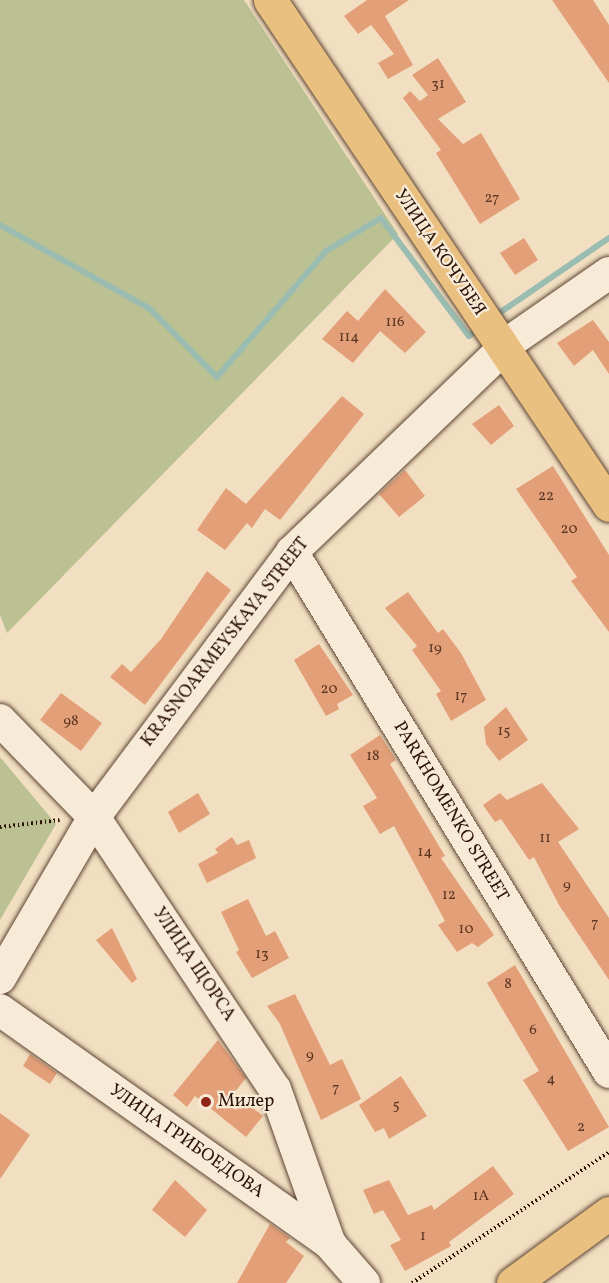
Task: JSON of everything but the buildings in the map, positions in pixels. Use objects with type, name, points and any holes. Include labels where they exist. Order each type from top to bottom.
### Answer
[{"type":"main road","name":"УЛИЦА КОЧУБЕЯ","points":[[270,0],[609,505]]},
{"type":"main road","points":[[513,1283],[609,1213]]},
{"type":"street","name":"KRASNOARMEYSKAYA STREET","points":[[0,978],[94,817],[292,552],[503,349],[609,273]]},
{"type":"street","name":"PARKHOMENKO STREET","points":[[292,552],[609,1072]]},
{"type":"street","name":"УЛИЦА ЩОРСА","points":[[0,720],[94,817],[275,1089],[330,1244]]},
{"type":"street","name":"УЛИЦА ГРИБОЕДОВА","points":[[0,1010],[330,1244],[364,1283]]},
{"type":"path","points":[[0,827],[94,817]]},
{"type":"path","points":[[412,1283],[609,1152]]},
{"type":"green space","points":[[0,0],[244,0],[398,234],[7,633],[0,615]]},
{"type":"green space","points":[[0,757],[56,824],[0,920]]},
{"type":"waterway","points":[[0,225],[150,309],[217,377],[326,251],[381,218],[469,336],[480,328]]},
{"type":"waterway","points":[[495,316],[609,238]]},
{"type":"place","name":"Милер","points":[[206,1102]]}]
